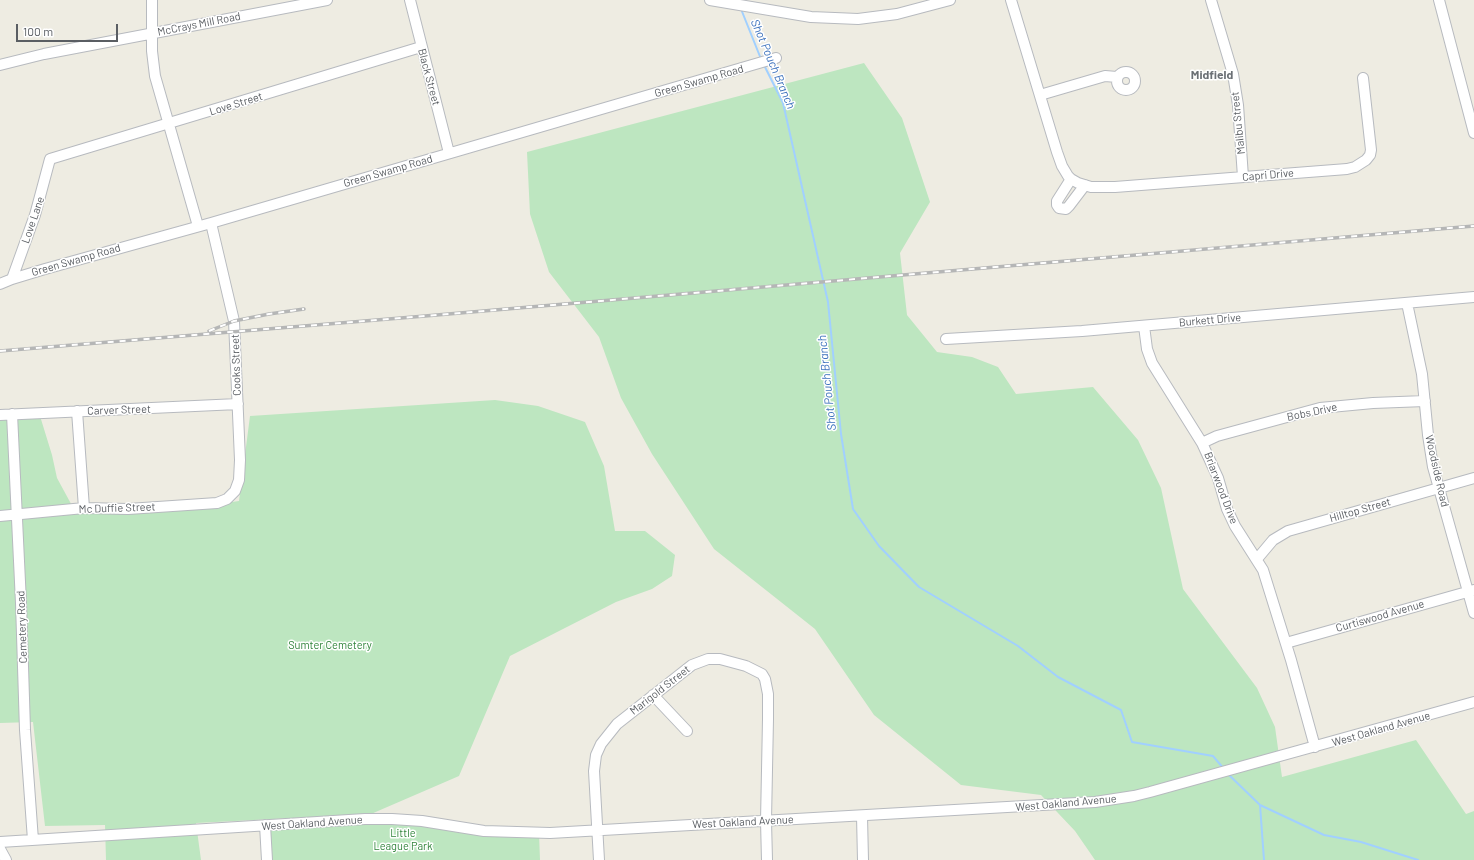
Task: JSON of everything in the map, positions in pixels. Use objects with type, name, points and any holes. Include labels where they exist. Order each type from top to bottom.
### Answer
[{"type":"street","points":[[152,0],[152,51],[155,76],[198,226]]},
{"type":"street","name":"McCrays Mill Road","points":[[0,65],[44,54],[327,0]]},
{"type":"street","name":"Black Street","points":[[410,0],[449,153]]},
{"type":"street","points":[[710,0],[811,17],[858,19],[896,14],[950,0]]},
{"type":"street","points":[[1011,0],[1057,152],[1064,170],[1071,179],[1057,201],[1059,208],[1066,209],[1085,185]]},
{"type":"street","name":"Malibu Street","points":[[1211,0],[1232,74],[1238,105],[1243,177]]},
{"type":"street","points":[[1439,0],[1474,133]]},
{"type":"street","name":"Love Street","points":[[50,159],[421,47]]},
{"type":"street","name":"Green Swamp Road","points":[[0,284],[12,279],[211,223],[767,61]]},
{"type":"street","points":[[1040,95],[1105,76],[1118,77]]},
{"type":"street","name":"Capri Drive","points":[[1071,179],[1091,187],[1115,188],[1346,169],[1362,164],[1370,156],[1371,150],[1363,78]]},
{"type":"street","name":"Love Lane","points":[[12,279],[36,210],[50,159]]},
{"type":"street","name":"Cooks Street","points":[[211,223],[234,321],[240,471],[239,480],[235,491],[232,494]]},
{"type":"street","name":"Burkett Drive","points":[[946,339],[1074,332],[1474,298]]},
{"type":"street","name":"Woodside Road","points":[[1407,303],[1420,364],[1433,467],[1471,591],[1474,614]]},
{"type":"street","name":"Briarwood Drive","points":[[1144,326],[1147,349],[1152,363],[1202,443],[1218,478],[1231,518],[1239,534],[1257,559],[1267,580],[1315,747]]},
{"type":"street","name":"Bobs Drive","points":[[1202,443],[1217,436],[1320,408],[1359,404],[1425,401]]},
{"type":"street","name":"Carver Street","points":[[0,415],[238,404]]},
{"type":"street","points":[[77,411],[84,508]]},
{"type":"street","name":"Cemetery Road","points":[[12,414],[25,730],[33,840]]},
{"type":"street","name":"Hilltop Street","points":[[1257,559],[1273,540],[1288,531],[1474,478]]},
{"type":"street","name":"Mc Duffie Street","points":[[0,516],[84,508],[128,509],[217,503],[226,499],[232,494]]},
{"type":"street","name":"Curtiswood Avenue","points":[[1286,643],[1471,591]]},
{"type":"street","name":"Marigold Street","points":[[599,860],[594,771],[596,755],[604,739],[617,724],[692,665],[708,659],[720,659],[746,666],[762,674],[765,679],[768,694],[766,821],[767,860]]},
{"type":"street","points":[[653,695],[688,731]]},
{"type":"street","name":"West Oakland Avenue","points":[[0,842],[365,819],[422,821],[500,832],[550,833],[1095,802],[1134,796],[1215,775],[1474,702]]},
{"type":"street","points":[[862,816],[863,860]]},
{"type":"street","points":[[266,826],[267,860]]},
{"type":"street","points":[[0,849],[6,860]]},
{"type":"green space","points":[[864,63],[902,118],[930,202],[900,253],[907,315],[937,352],[972,357],[998,367],[1016,394],[1093,387],[1138,440],[1161,488],[1183,589],[1257,688],[1275,727],[1282,777],[1416,740],[1466,814],[1474,811],[1474,860],[1095,860],[1075,831],[1041,795],[961,785],[874,715],[815,629],[714,549],[652,454],[621,398],[599,337],[549,272],[530,214],[527,152]]},
{"type":"green space","name":"Sumter Cemetery","points":[[495,400],[538,406],[585,422],[604,466],[615,531],[645,531],[675,555],[672,576],[652,589],[616,602],[510,656],[459,776],[371,814],[196,823],[201,860],[106,860],[105,825],[45,826],[33,722],[0,723],[0,418],[40,416],[52,455],[57,478],[76,513],[189,508],[239,501],[250,416]]},
{"type":"green space","name":"Little League Park","points":[[365,819],[539,833],[540,860],[267,860],[265,825]]},
{"type":"waterway","name":"Shot Pouch Branch","points":[[741,9],[761,59]]},
{"type":"waterway","name":"Shot Pouch Branch","points":[[764,65],[783,103],[828,302],[841,434],[853,509],[879,546],[919,587],[1018,646],[1058,677],[1121,710],[1132,742],[1213,756],[1224,769]]},
{"type":"waterway","points":[[1228,774],[1260,805],[1324,835],[1361,842],[1418,860]]},
{"type":"waterway","name":"Shot Pouch Branch","points":[[1260,805],[1264,860]]},
{"type":"railway","points":[[0,351],[1474,226]]},
{"type":"railway","points":[[209,331],[234,321],[304,309]]},
{"type":"district","name":"Midfield","points":[[1212,75]]}]
